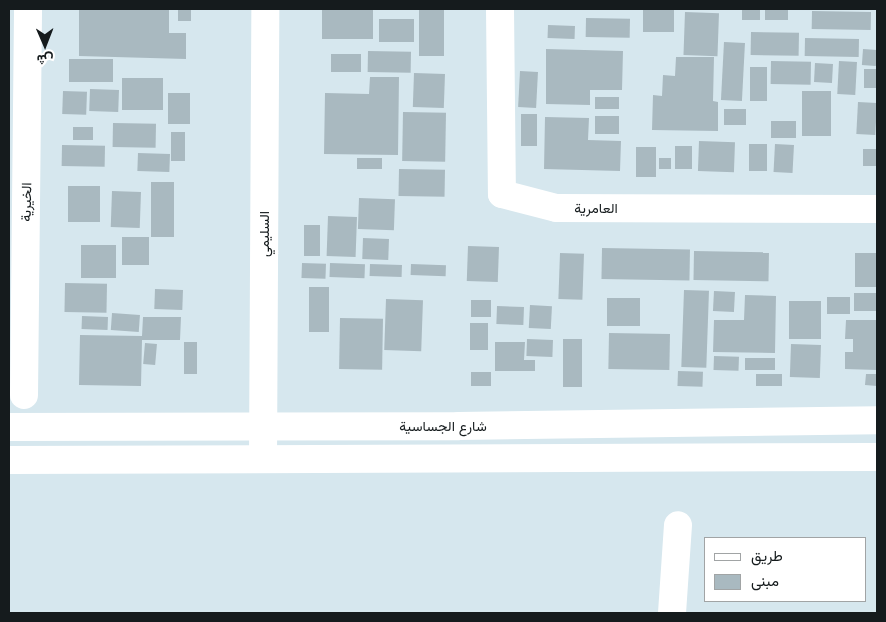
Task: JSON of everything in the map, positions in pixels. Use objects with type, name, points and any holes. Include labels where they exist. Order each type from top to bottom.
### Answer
[{"type":"street","name":"الخيرية","points":[[24,395],[28,9]]},
{"type":"street","name":"السليمي","points":[[263,459],[265,9]]},
{"type":"street","name":"العامرية","points":[[500,9],[502,194],[556,208],[877,209]]},
{"type":"street","name":"شارع الجساسية","points":[[9,427],[262,427],[877,420]]},
{"type":"street","points":[[9,460],[877,457]]},
{"type":"street","points":[[672,613],[678,525]]},
{"type":"building","points":[[79,9],[169,9],[169,33],[186,33],[186,59],[79,56]]},
{"type":"building","points":[[178,9],[191,9],[191,21],[178,21]]},
{"type":"building","points":[[322,9],[373,9],[373,39],[322,39]]},
{"type":"building","points":[[419,9],[444,9],[444,56],[419,56]]},
{"type":"building","points":[[742,9],[760,9],[760,20],[742,20]]},
{"type":"building","points":[[765,9],[788,9],[788,20],[765,20]]},
{"type":"building","points":[[643,10],[674,10],[674,32],[643,32]]},
{"type":"building","points":[[812,11],[871,12],[871,30],[812,29]]},
{"type":"building","points":[[685,12],[719,13],[717,56],[683,55]]},
{"type":"building","points":[[586,18],[630,19],[630,38],[586,37]]},
{"type":"building","points":[[379,19],[414,19],[414,42],[379,42]]},
{"type":"building","points":[[548,25],[575,26],[575,39],[548,38]]},
{"type":"building","points":[[751,32],[799,33],[799,56],[751,55]]},
{"type":"building","points":[[805,38],[859,39],[859,57],[805,56]]},
{"type":"building","points":[[724,42],[745,43],[742,101],[721,100]]},
{"type":"building","points":[[546,49],[623,51],[622,90],[590,90],[590,105],[546,104]]},
{"type":"building","points":[[863,49],[877,50],[876,66],[862,65]]},
{"type":"building","points":[[368,51],[411,52],[411,73],[368,72]]},
{"type":"building","points":[[331,54],[361,54],[361,72],[331,72]]},
{"type":"building","points":[[676,57],[714,57],[713,101],[718,102],[718,131],[652,130],[653,95],[662,96],[663,75],[675,76]]},
{"type":"building","points":[[69,59],[113,59],[113,82],[69,82]]},
{"type":"building","points":[[771,61],[811,62],[811,85],[771,84]]},
{"type":"building","points":[[839,61],[857,62],[855,95],[837,94]]},
{"type":"building","points":[[815,63],[833,64],[832,83],[814,82]]},
{"type":"building","points":[[750,67],[767,67],[767,101],[750,101]]},
{"type":"building","points":[[864,69],[877,69],[877,88],[864,88]]},
{"type":"building","points":[[520,71],[538,72],[536,108],[518,107]]},
{"type":"building","points":[[414,73],[445,74],[444,108],[413,107]]},
{"type":"building","points":[[370,77],[399,77],[398,155],[324,154],[325,93],[369,94]]},
{"type":"building","points":[[122,78],[163,78],[163,110],[122,110]]},
{"type":"building","points":[[90,89],[119,90],[118,112],[89,111]]},
{"type":"building","points":[[63,91],[87,92],[86,115],[62,114]]},
{"type":"building","points":[[802,91],[831,91],[831,136],[802,136]]},
{"type":"building","points":[[168,93],[190,93],[190,124],[168,124]]},
{"type":"building","points":[[595,97],[619,97],[619,109],[595,109]]},
{"type":"building","points":[[858,102],[877,103],[875,135],[856,134]]},
{"type":"building","points":[[724,109],[746,109],[746,125],[724,125]]},
{"type":"building","points":[[403,112],[446,113],[445,162],[402,161]]},
{"type":"building","points":[[521,114],[537,114],[537,146],[521,146]]},
{"type":"building","points":[[595,116],[619,116],[619,134],[595,134]]},
{"type":"building","points":[[545,117],[589,118],[588,140],[621,141],[620,171],[544,169]]},
{"type":"building","points":[[771,121],[796,121],[796,138],[771,138]]},
{"type":"building","points":[[113,123],[156,124],[156,148],[113,147]]},
{"type":"building","points":[[73,127],[93,127],[93,140],[73,140]]},
{"type":"building","points":[[171,132],[185,132],[185,161],[171,161]]},
{"type":"building","points":[[699,141],[735,142],[734,172],[698,171]]},
{"type":"building","points":[[749,144],[767,144],[767,171],[749,171]]},
{"type":"building","points":[[775,144],[794,145],[793,173],[774,172]]},
{"type":"building","points":[[62,145],[105,146],[105,167],[62,166]]},
{"type":"building","points":[[675,146],[692,146],[692,169],[675,169]]},
{"type":"building","points":[[636,147],[656,147],[656,177],[636,177]]},
{"type":"building","points":[[863,149],[877,149],[877,166],[863,166]]},
{"type":"building","points":[[138,153],[170,154],[169,172],[137,171]]},
{"type":"building","points":[[357,158],[382,158],[382,169],[357,169]]},
{"type":"building","points":[[659,158],[671,158],[671,169],[659,169]]},
{"type":"building","points":[[399,169],[445,170],[445,197],[399,196]]},
{"type":"building","points":[[151,182],[174,182],[174,237],[151,237]]},
{"type":"building","points":[[68,186],[100,186],[100,222],[68,222]]},
{"type":"building","points":[[112,191],[141,192],[140,228],[111,227]]},
{"type":"building","points":[[359,198],[395,199],[394,230],[358,229]]},
{"type":"building","points":[[328,216],[357,217],[356,257],[327,256]]},
{"type":"building","points":[[304,225],[320,225],[320,256],[304,256]]},
{"type":"building","points":[[122,237],[149,237],[149,265],[122,265]]},
{"type":"building","points":[[363,238],[389,239],[388,260],[362,259]]},
{"type":"building","points":[[81,245],[116,245],[116,278],[81,278]]},
{"type":"building","points":[[468,246],[499,247],[498,282],[467,281]]},
{"type":"building","points":[[602,248],[690,250],[689,281],[601,279]]},
{"type":"building","points":[[694,251],[769,252],[768,281],[693,280]]},
{"type":"building","points":[[560,253],[584,254],[582,300],[558,299]]},
{"type":"building","points":[[855,253],[877,253],[877,287],[855,287]]},
{"type":"building","points":[[302,263],[326,264],[325,279],[301,278]]},
{"type":"building","points":[[330,263],[365,264],[364,278],[330,277]]},
{"type":"building","points":[[370,264],[402,265],[402,277],[370,276]]},
{"type":"building","points":[[411,264],[446,265],[446,276],[411,275]]},
{"type":"building","points":[[65,283],[107,284],[106,313],[64,312]]},
{"type":"building","points":[[309,287],[329,287],[329,332],[309,332]]},
{"type":"building","points":[[155,289],[183,290],[182,310],[154,309]]},
{"type":"building","points":[[684,290],[709,291],[706,368],[681,367]]},
{"type":"building","points":[[714,291],[735,292],[734,312],[713,311]]},
{"type":"building","points":[[854,293],[877,293],[877,311],[854,311]]},
{"type":"building","points":[[745,295],[776,296],[775,353],[713,352],[714,320],[744,320]]},
{"type":"building","points":[[827,297],[850,297],[850,314],[827,314]]},
{"type":"building","points":[[607,298],[640,298],[640,326],[607,326]]},
{"type":"building","points":[[386,299],[423,300],[421,351],[384,350]]},
{"type":"building","points":[[471,300],[491,300],[491,317],[471,317]]},
{"type":"building","points":[[789,301],[821,301],[821,339],[789,339]]},
{"type":"building","points":[[530,305],[552,306],[551,329],[529,328]]},
{"type":"building","points":[[497,306],[524,307],[523,325],[496,324]]},
{"type":"building","points":[[112,313],[140,315],[139,332],[111,330]]},
{"type":"building","points":[[82,316],[108,317],[108,330],[82,329]]},
{"type":"building","points":[[143,317],[181,317],[180,340],[142,340],[141,386],[79,385],[80,335],[142,336]]},
{"type":"building","points":[[340,318],[383,319],[382,370],[339,369]]},
{"type":"building","points":[[846,320],[877,320],[877,370],[845,369],[845,352],[853,352],[853,339],[845,339]]},
{"type":"building","points":[[470,323],[488,323],[488,350],[470,350]]},
{"type":"building","points":[[609,333],[670,334],[669,370],[608,369]]},
{"type":"building","points":[[527,339],[553,340],[552,357],[526,356]]},
{"type":"building","points":[[563,339],[582,339],[582,387],[563,387]]},
{"type":"building","points":[[184,342],[197,342],[197,374],[184,374]]},
{"type":"building","points":[[495,342],[525,342],[524,360],[535,360],[535,371],[495,371]]},
{"type":"building","points":[[145,343],[157,344],[155,365],[143,364]]},
{"type":"building","points":[[791,344],[821,345],[820,378],[790,377]]},
{"type":"building","points":[[714,356],[739,357],[738,371],[714,370]]},
{"type":"building","points":[[745,358],[775,358],[775,370],[745,370]]},
{"type":"building","points":[[678,371],[703,372],[702,387],[677,386]]},
{"type":"building","points":[[471,372],[491,372],[491,386],[471,386]]},
{"type":"building","points":[[756,374],[782,374],[782,386],[756,386]]},
{"type":"building","points":[[866,374],[877,374],[877,386],[865,385]]}]
